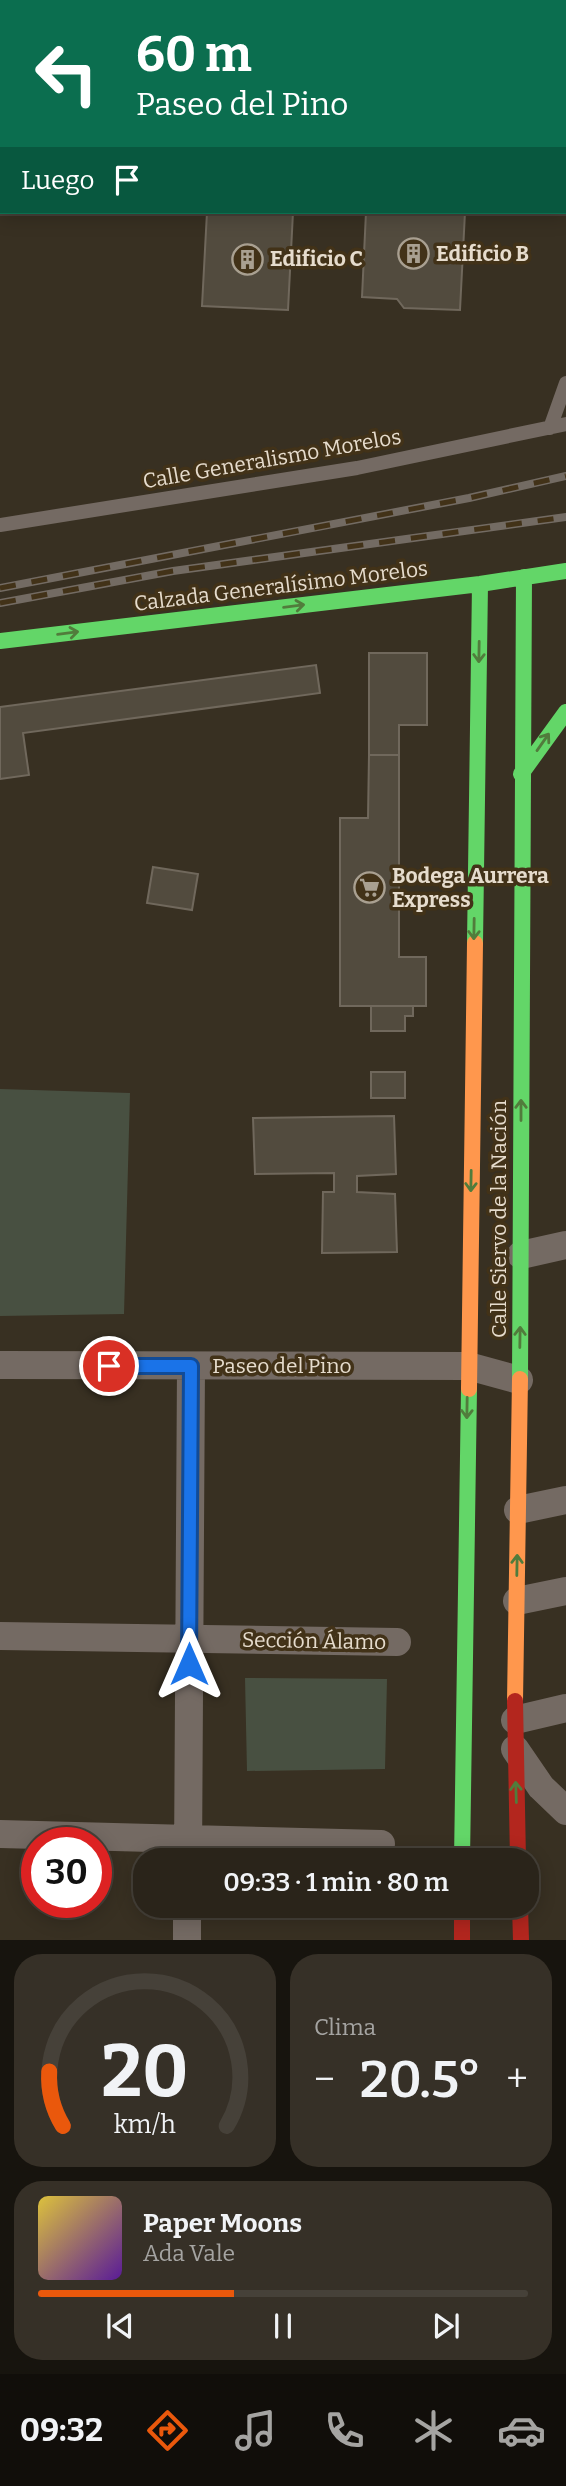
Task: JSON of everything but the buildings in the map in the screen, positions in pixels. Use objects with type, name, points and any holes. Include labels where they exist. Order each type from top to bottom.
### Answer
[{"type":"main road","name":"Calzada Generalísimo Morelos","points":[[0,641],[480,584],[566,571]]},
{"type":"main road","name":"Calle Siervo de la Nación","points":[[518,1848],[514,1733],[521,1255],[521,774],[524,577]]},
{"type":"main road","name":"Calle Siervo de la Nación","points":[[462,1848],[480,584]]},
{"type":"main road","points":[[521,774],[566,712]]},
{"type":"main road","points":[[461,1940],[462,1918]]},
{"type":"main road","points":[[520,1918],[521,1940]]},
{"type":"street","points":[[521,1255],[566,1245]]},
{"type":"street","name":"Paseo del Pino","points":[[0,1365],[468,1366],[519,1380]]},
{"type":"street","points":[[188,1848],[191,1366]]},
{"type":"street","points":[[518,1510],[566,1500]]},
{"type":"street","points":[[517,1601],[566,1591]]},
{"type":"street","name":"Sección Álamo","points":[[0,1636],[397,1642]]},
{"type":"street","points":[[566,1708],[514,1733],[541,1787],[566,1811]]},
{"type":"street","points":[[0,1834],[175,1848]]},
{"type":"street","points":[[227,1848],[381,1844]]},
{"type":"street","points":[[187,1918],[187,1940]]},
{"type":"lane","points":[[550,428],[566,383]]},
{"type":"lane","points":[[550,428],[566,418]]},
{"type":"lane","name":"Calle Generalismo Morelos","points":[[0,525],[357,468],[566,424]]},
{"type":"green space","points":[[0,1089],[130,1093],[124,1314],[0,1316]]},
{"type":"green space","points":[[245,1678],[387,1679],[385,1769],[247,1771]]},
{"type":"railway","points":[[0,588],[469,498],[566,476]]},
{"type":"railway","points":[[0,603],[173,571],[566,517]]},
{"type":"traffic: fast","points":[[0,641],[480,584],[566,571]]},
{"type":"traffic: fast","points":[[520,1379],[524,577]]},
{"type":"traffic: fast","points":[[475,943],[480,584]]},
{"type":"traffic: fast","points":[[521,774],[566,712]]},
{"type":"traffic: fast","points":[[462,1848],[469,1389]]},
{"type":"traffic: slow","points":[[469,1389],[475,943]]},
{"type":"traffic: slow","points":[[515,1701],[520,1379]]},
{"type":"traffic: jam","points":[[515,1701],[518,1848]]},
{"type":"traffic: jam","points":[[462,1918],[462,1940]]},
{"type":"traffic: jam","points":[[520,1918],[521,1940]]},
{"type":"place","name":"Edificio B","points":[[413,254]]},
{"type":"place","name":"Edificio C","points":[[247,259]]},
{"type":"place","name":"Bodega Aurrera Express","points":[[369,888]]},
{"type":"route","points":[[109,1366],[191,1366],[189,1664]]}]
